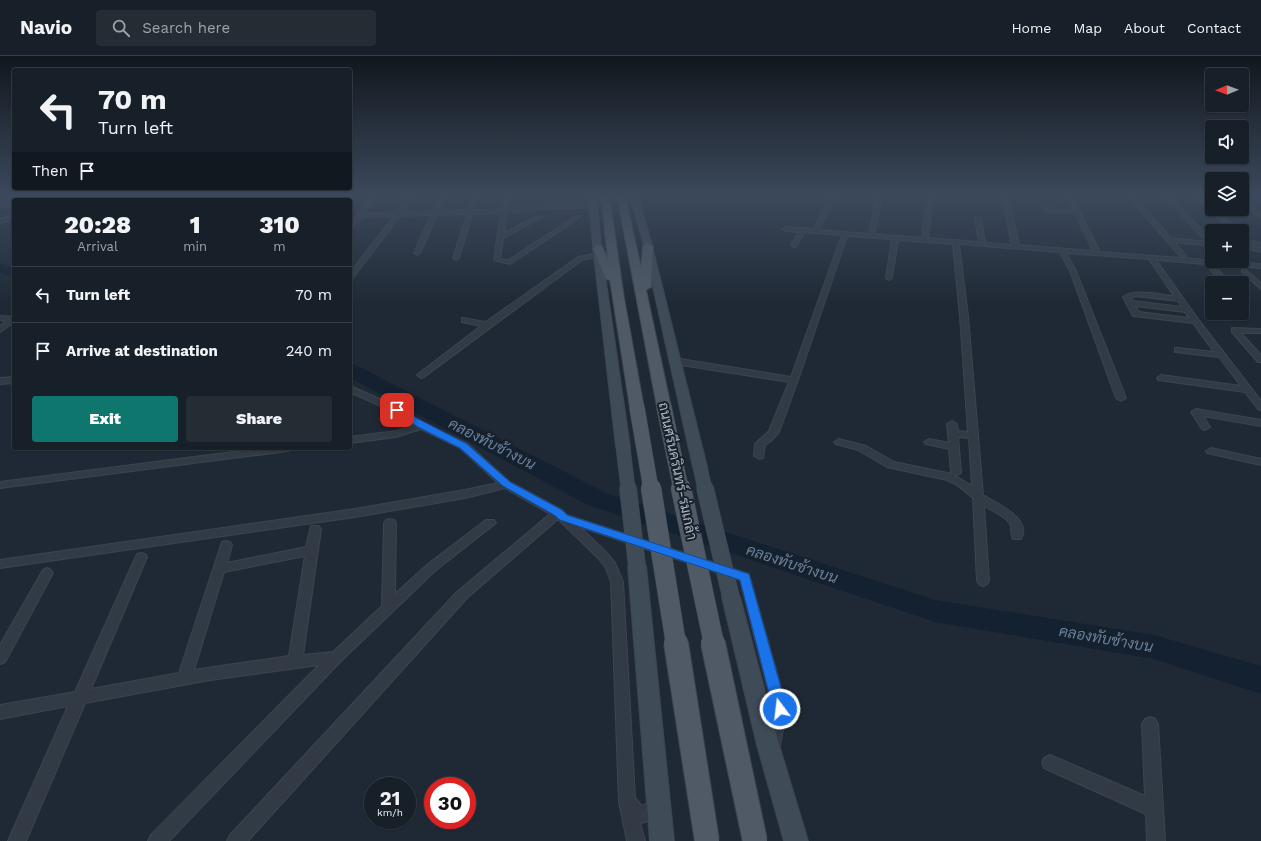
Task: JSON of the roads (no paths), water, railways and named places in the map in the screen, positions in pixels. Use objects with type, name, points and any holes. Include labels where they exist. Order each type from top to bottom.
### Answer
[{"type":"main road","points":[[596,232],[637,566],[662,841]]},
{"type":"main road","name":"ถนนศรีนครินทร์-ร่มเกล้า","points":[[610,232],[618,298],[660,538],[707,841]]},
{"type":"main road","name":"ถนนศรีนครินทร์-ร่มเกล้า","points":[[628,232],[755,841]]},
{"type":"main road","name":"ถนนศรีนครินทร์-ร่มเกล้า","points":[[644,232],[731,597],[771,757],[796,841]]},
{"type":"main road","points":[[643,304],[648,246]]},
{"type":"main road","points":[[598,252],[618,298]]},
{"type":"street","points":[[353,268],[383,232]]},
{"type":"street","points":[[416,253],[426,232]]},
{"type":"street","points":[[456,258],[464,232]]},
{"type":"street","points":[[501,232],[497,260],[510,262],[556,232]]},
{"type":"street","points":[[500,237],[512,232]]},
{"type":"street","points":[[794,246],[801,232]]},
{"type":"street","points":[[822,232],[1205,262]]},
{"type":"street","points":[[871,236],[872,232]]},
{"type":"street","points":[[925,240],[926,232]]},
{"type":"street","points":[[980,232],[982,245]]},
{"type":"street","points":[[1013,232],[1016,248]]},
{"type":"street","points":[[1087,232],[1098,254]]},
{"type":"street","points":[[1162,232],[1183,256]]},
{"type":"street","points":[[759,456],[760,444],[768,439],[774,432],[846,234]]},
{"type":"street","points":[[889,278],[895,238]]},
{"type":"street","points":[[1169,240],[1205,243]]},
{"type":"street","points":[[956,243],[963,302],[974,436],[983,581]]},
{"type":"street","points":[[1249,246],[1260,249]]},
{"type":"street","points":[[1062,251],[1073,271],[1120,398]]},
{"type":"street","points":[[421,375],[580,258],[598,252]]},
{"type":"street","points":[[1151,258],[1220,355],[1261,407]]},
{"type":"street","points":[[1249,265],[1261,266]]},
{"type":"street","points":[[1213,268],[1220,276]]},
{"type":"street","points":[[1244,270],[1261,287]]},
{"type":"street","points":[[1180,299],[1134,294],[1127,297],[1134,312],[1140,315],[1195,321]]},
{"type":"street","points":[[1129,303],[1187,310]]},
{"type":"street","points":[[0,318],[12,319]]},
{"type":"street","points":[[0,330],[12,320]]},
{"type":"street","points":[[465,320],[487,325]]},
{"type":"street","points":[[1261,331],[1235,330],[1261,360]]},
{"type":"street","points":[[1178,350],[1220,355]]},
{"type":"street","points":[[674,361],[794,380]]},
{"type":"street","points":[[1161,378],[1247,390]]},
{"type":"street","points":[[0,381],[12,380]]},
{"type":"street","points":[[352,390],[397,410],[422,425],[464,446],[506,484],[561,515],[745,577],[780,709],[771,757]]},
{"type":"street","points":[[1205,427],[1196,412],[1261,423]]},
{"type":"street","points":[[352,440],[404,433],[422,425]]},
{"type":"street","points":[[956,472],[952,428],[974,436]]},
{"type":"street","points":[[839,442],[862,448],[891,464],[950,478],[961,483],[978,497],[1014,519],[1017,527],[1017,536]]},
{"type":"street","points":[[929,442],[954,447]]},
{"type":"street","points":[[0,485],[272,450]]},
{"type":"street","points":[[1211,451],[1261,462]]},
{"type":"street","points":[[0,564],[355,513],[465,494],[506,484]]},
{"type":"street","points":[[561,515],[602,555],[611,566],[617,582],[627,802],[636,841]]},
{"type":"street","points":[[236,841],[462,595],[561,515]]},
{"type":"street","points":[[388,609],[390,523]]},
{"type":"street","points":[[157,841],[336,657],[432,567],[490,524]]},
{"type":"street","points":[[295,661],[315,529]]},
{"type":"street","points":[[184,679],[226,545]]},
{"type":"street","points":[[218,569],[312,550]]},
{"type":"street","points":[[17,841],[141,557]]},
{"type":"street","points":[[0,658],[47,573]]},
{"type":"street","points":[[0,712],[184,679],[295,661],[336,657]]},
{"type":"street","points":[[1150,724],[1156,841]]},
{"type":"street","points":[[1050,762],[1155,809]]},
{"type":"street","points":[[627,802],[634,812],[639,815],[644,814],[659,804]]},
{"type":"waterway","name":"คลองทับช้างบน","points":[[0,267],[12,273]]},
{"type":"waterway","name":"คลองทับช้างบน","points":[[352,371],[597,499],[935,611],[1154,647],[1261,680]]}]
